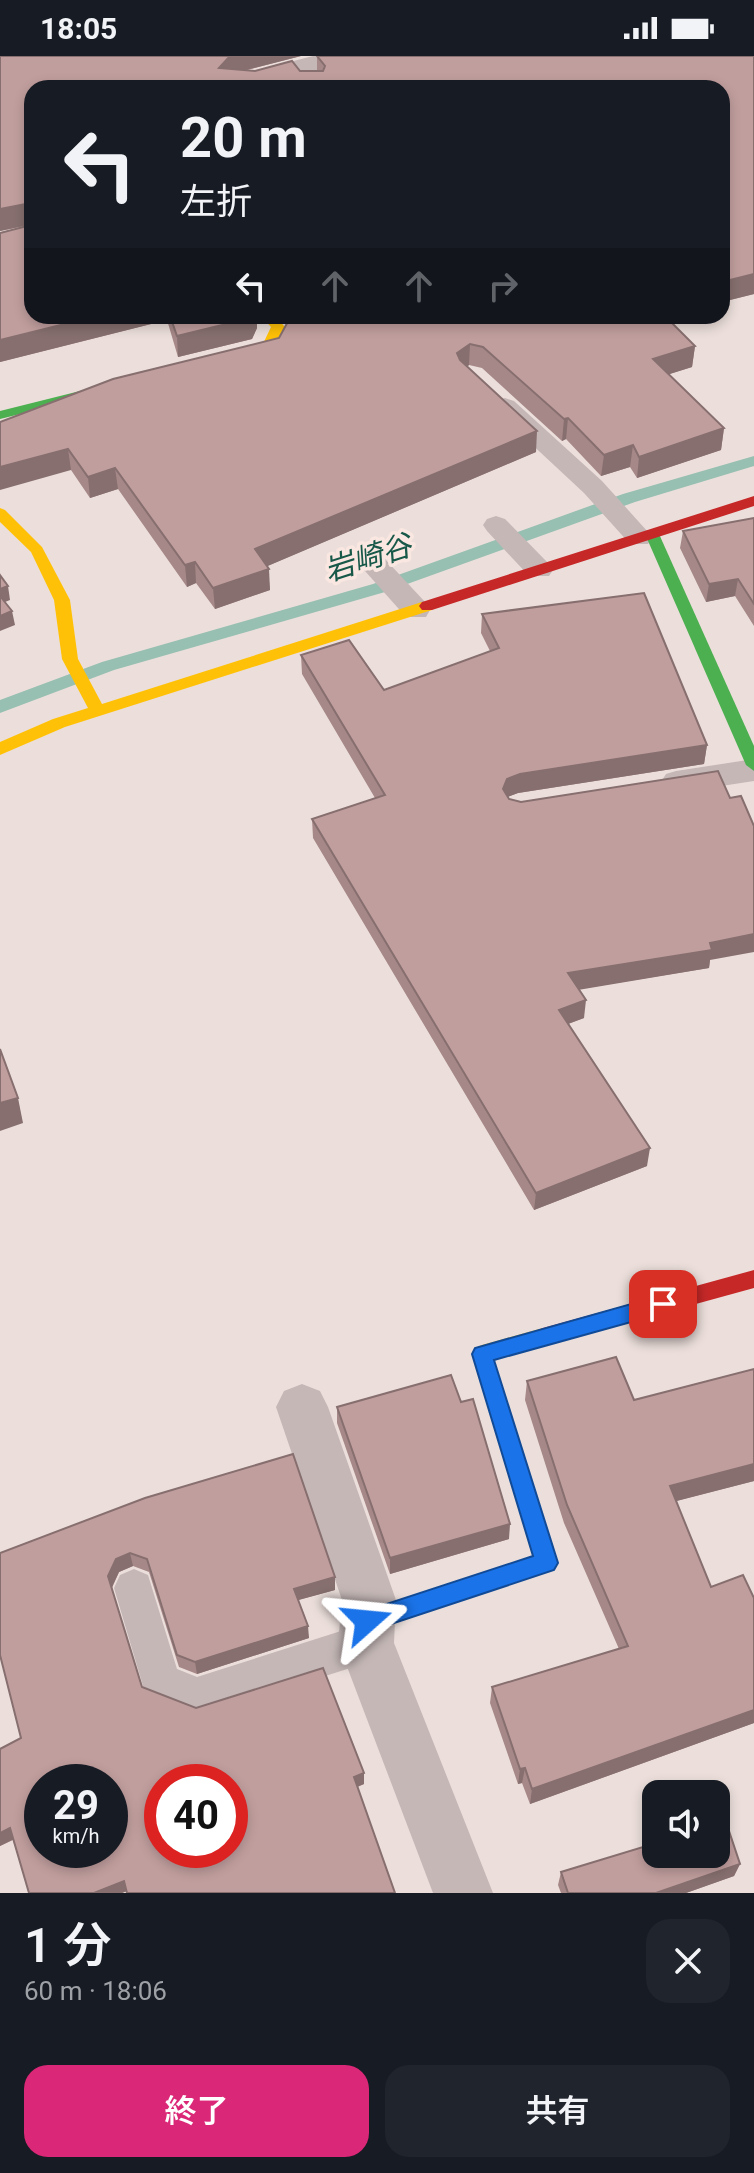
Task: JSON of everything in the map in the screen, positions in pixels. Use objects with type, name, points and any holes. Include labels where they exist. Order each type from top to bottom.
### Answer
[{"type":"street","points":[[275,80],[305,78],[347,56]]},
{"type":"street","points":[[193,367],[267,349],[278,327],[275,324]]},
{"type":"street","points":[[0,415],[133,382]]},
{"type":"street","points":[[0,749],[94,704],[416,610],[754,501]]},
{"type":"street","points":[[0,513],[37,550],[62,600],[70,659],[94,704]]},
{"type":"street","points":[[646,536],[754,767]]},
{"type":"street","points":[[367,1632],[546,1563],[482,1354],[754,1279]]},
{"type":"street","points":[[302,1407],[369,1600],[367,1632],[463,1893]]},
{"type":"lane","points":[[482,385],[646,536]]},
{"type":"lane","points":[[496,525],[539,570]]},
{"type":"lane","points":[[375,565],[416,610]]},
{"type":"lane","points":[[644,787],[754,767]]},
{"type":"lane","points":[[134,1588],[160,1682],[197,1697],[367,1632]]},
{"type":"building","points":[[0,56],[230,56],[219,68],[255,71],[292,61],[300,71],[323,71],[325,66],[317,56],[754,56],[754,274],[730,280],[730,80],[24,80],[24,204],[0,209]]},
{"type":"building","points":[[24,227],[24,324],[65,324],[0,340],[0,233]]},
{"type":"building","points":[[173,324],[226,324],[177,336]]},
{"type":"building","points":[[287,324],[673,324],[695,346],[653,359],[724,428],[639,457],[633,445],[604,455],[568,418],[564,419],[483,347],[470,344],[457,353],[460,360],[537,431],[255,549],[269,569],[213,588],[195,562],[185,565],[115,468],[88,477],[68,449],[0,467],[0,422],[113,379],[279,338]]},
{"type":"building","points":[[754,518],[754,604],[738,579],[709,584],[683,531]]},
{"type":"building","points":[[0,575],[8,586],[0,589]]},
{"type":"building","points":[[644,593],[707,745],[520,774],[507,779],[503,789],[509,799],[521,802],[718,771],[730,798],[741,796],[754,826],[754,934],[710,943],[712,950],[568,973],[586,1000],[559,1010],[650,1148],[536,1193],[312,819],[385,795],[301,655],[349,640],[384,690],[499,648],[482,614]]},
{"type":"building","points":[[0,596],[12,611],[0,616]]},
{"type":"building","points":[[0,1049],[18,1098],[0,1103]]},
{"type":"building","points":[[616,1357],[634,1400],[754,1369],[754,1464],[670,1486],[711,1587],[743,1575],[754,1598],[754,1710],[532,1789],[525,1768],[520,1769],[492,1687],[628,1646],[567,1505],[527,1381]]},
{"type":"building","points":[[451,1375],[461,1402],[473,1399],[510,1524],[390,1558],[337,1407]]},
{"type":"building","points":[[293,1454],[335,1577],[294,1589],[308,1626],[195,1662],[177,1655],[147,1559],[130,1553],[116,1559],[108,1576],[142,1687],[196,1708],[323,1668],[364,1773],[354,1777],[395,1893],[127,1893],[124,1881],[94,1893],[29,1893],[10,1828],[0,1833],[0,1749],[21,1738],[0,1655],[0,1553],[145,1498]]},
{"type":"building","points":[[730,1834],[740,1864],[730,1867]]},
{"type":"building","points":[[642,1847],[642,1868],[728,1868],[656,1893],[568,1893],[561,1872]]},
{"type":"waterway","name":"岩崎谷","points":[[0,707],[108,666],[379,588],[629,498],[754,461]]},
{"type":"traffic: fast","points":[[0,415],[112,387]]},
{"type":"traffic: fast","points":[[652,534],[754,765]]},
{"type":"traffic: slow","points":[[218,361],[267,349],[278,327],[275,324]]},
{"type":"traffic: slow","points":[[0,513],[37,550],[62,600],[70,659],[98,711]]},
{"type":"traffic: slow","points":[[0,749],[59,723],[427,606]]},
{"type":"traffic: slow","points":[[367,1621],[546,1563],[482,1354],[543,1337]]},
{"type":"traffic: jam","points":[[427,606],[754,501]]},
{"type":"traffic: jam","points":[[543,1337],[754,1279]]},
{"type":"route","points":[[367,1621],[546,1563],[482,1354],[663,1304]]}]
